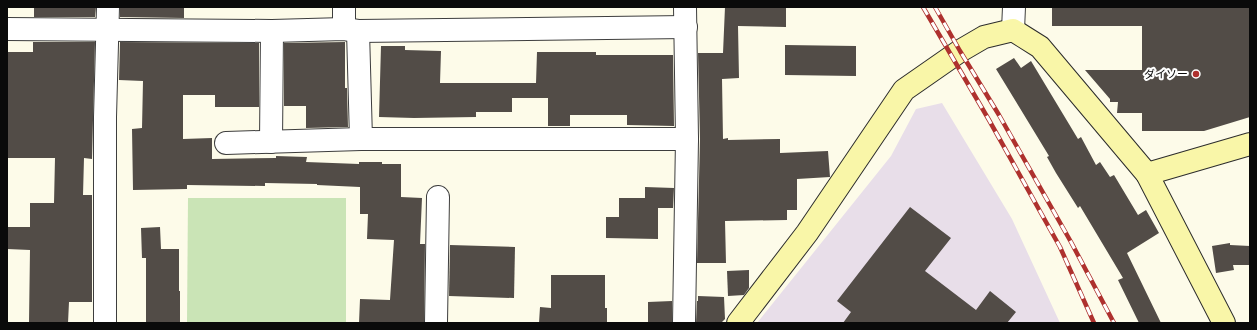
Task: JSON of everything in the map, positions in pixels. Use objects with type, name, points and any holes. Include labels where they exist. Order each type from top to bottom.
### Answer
[{"type":"street","points":[[105,323],[105,116],[108,7]]},
{"type":"street","points":[[344,7],[351,30],[361,139]]},
{"type":"street","points":[[1013,30],[1014,7]]},
{"type":"street","points":[[7,29],[272,31],[351,30],[685,17],[688,139],[684,323]]},
{"type":"street","points":[[738,323],[807,234],[904,90],[953,56],[984,37],[1013,30],[1040,48],[1147,174],[1224,323]]},
{"type":"street","points":[[271,142],[272,31]]},
{"type":"street","points":[[226,143],[361,139],[688,139]]},
{"type":"street","points":[[1147,174],[1250,144]]},
{"type":"street","points":[[436,323],[438,197]]},
{"type":"shaded area","points":[[942,103],[1012,219],[1060,323],[757,323],[891,156],[916,109]]},
{"type":"green space","points":[[188,198],[346,198],[346,323],[187,323]]},
{"type":"building","points":[[34,7],[96,7],[95,17],[34,17]]},
{"type":"building","points":[[120,7],[184,7],[184,18],[120,17]]},
{"type":"building","points":[[725,7],[786,7],[786,27],[738,26],[739,78],[722,79],[723,139],[780,139],[780,153],[828,151],[830,177],[797,179],[797,210],[787,210],[787,220],[725,221],[726,263],[697,263],[700,139],[698,53],[723,53]]},
{"type":"building","name":"ダイソー","points":[[1052,7],[1250,7],[1250,117],[1204,131],[1142,131],[1142,113],[1117,113],[1118,102],[1110,102],[1110,99],[1085,70],[1142,70],[1142,26],[1052,26]]},
{"type":"building","points":[[33,42],[95,42],[92,159],[84,158],[83,195],[92,195],[92,302],[69,302],[68,323],[29,323],[30,250],[7,249],[7,227],[30,227],[30,203],[54,203],[55,158],[7,158],[7,52],[33,52]]},
{"type":"building","points":[[120,42],[259,43],[259,107],[215,107],[215,95],[183,95],[183,139],[212,138],[212,159],[276,158],[276,156],[307,157],[306,162],[359,164],[359,162],[382,162],[382,164],[401,164],[401,197],[422,198],[420,244],[425,244],[424,323],[359,323],[360,299],[390,300],[394,240],[367,239],[368,214],[360,214],[360,187],[265,183],[265,186],[187,185],[187,189],[133,190],[132,129],[142,128],[143,81],[119,80]]},
{"type":"building","points":[[345,42],[345,88],[347,88],[348,127],[306,128],[306,106],[284,106],[284,43]]},
{"type":"building","points":[[785,45],[856,46],[856,76],[785,75]]},
{"type":"building","points":[[381,46],[405,46],[405,50],[441,51],[440,83],[536,83],[537,52],[596,52],[596,55],[673,55],[674,126],[627,125],[627,115],[570,115],[570,126],[548,126],[548,98],[512,98],[512,112],[476,112],[476,117],[379,117]]},
{"type":"building","points":[[1014,58],[1021,68],[1031,61],[1078,139],[1081,137],[1096,165],[1100,162],[1110,177],[1114,175],[1138,215],[1146,210],[1159,233],[1127,253],[1161,323],[1139,323],[1118,280],[1123,278],[1080,206],[1078,208],[1056,173],[1047,157],[1049,156],[996,69]]},
{"type":"building","points":[[645,187],[674,188],[673,208],[658,208],[658,239],[606,238],[606,217],[619,217],[619,198],[645,198]]},
{"type":"building","points":[[910,207],[951,238],[925,271],[976,310],[990,291],[1016,312],[1007,323],[843,323],[851,312],[837,301]]},
{"type":"building","points":[[160,227],[161,249],[179,249],[180,323],[146,323],[146,258],[142,258],[141,228]]},
{"type":"building","points":[[1230,243],[1230,245],[1250,246],[1250,265],[1233,265],[1234,270],[1216,273],[1212,246]]},
{"type":"building","points":[[450,245],[515,247],[514,298],[449,296]]},
{"type":"building","points":[[749,270],[749,288],[744,295],[728,296],[727,271]]},
{"type":"building","points":[[551,275],[605,275],[605,308],[607,308],[607,323],[539,323],[540,307],[551,308]]},
{"type":"building","points":[[698,296],[724,297],[725,319],[721,323],[696,323]]},
{"type":"building","points":[[672,301],[672,323],[648,323],[648,302]]},
{"type":"railway","points":[[923,7],[989,120],[1060,247],[1094,323]]},
{"type":"railway","points":[[935,7],[999,115],[1071,242],[1114,323]]},
{"type":"place","name":"ダイソー","points":[[1196,74]]}]
